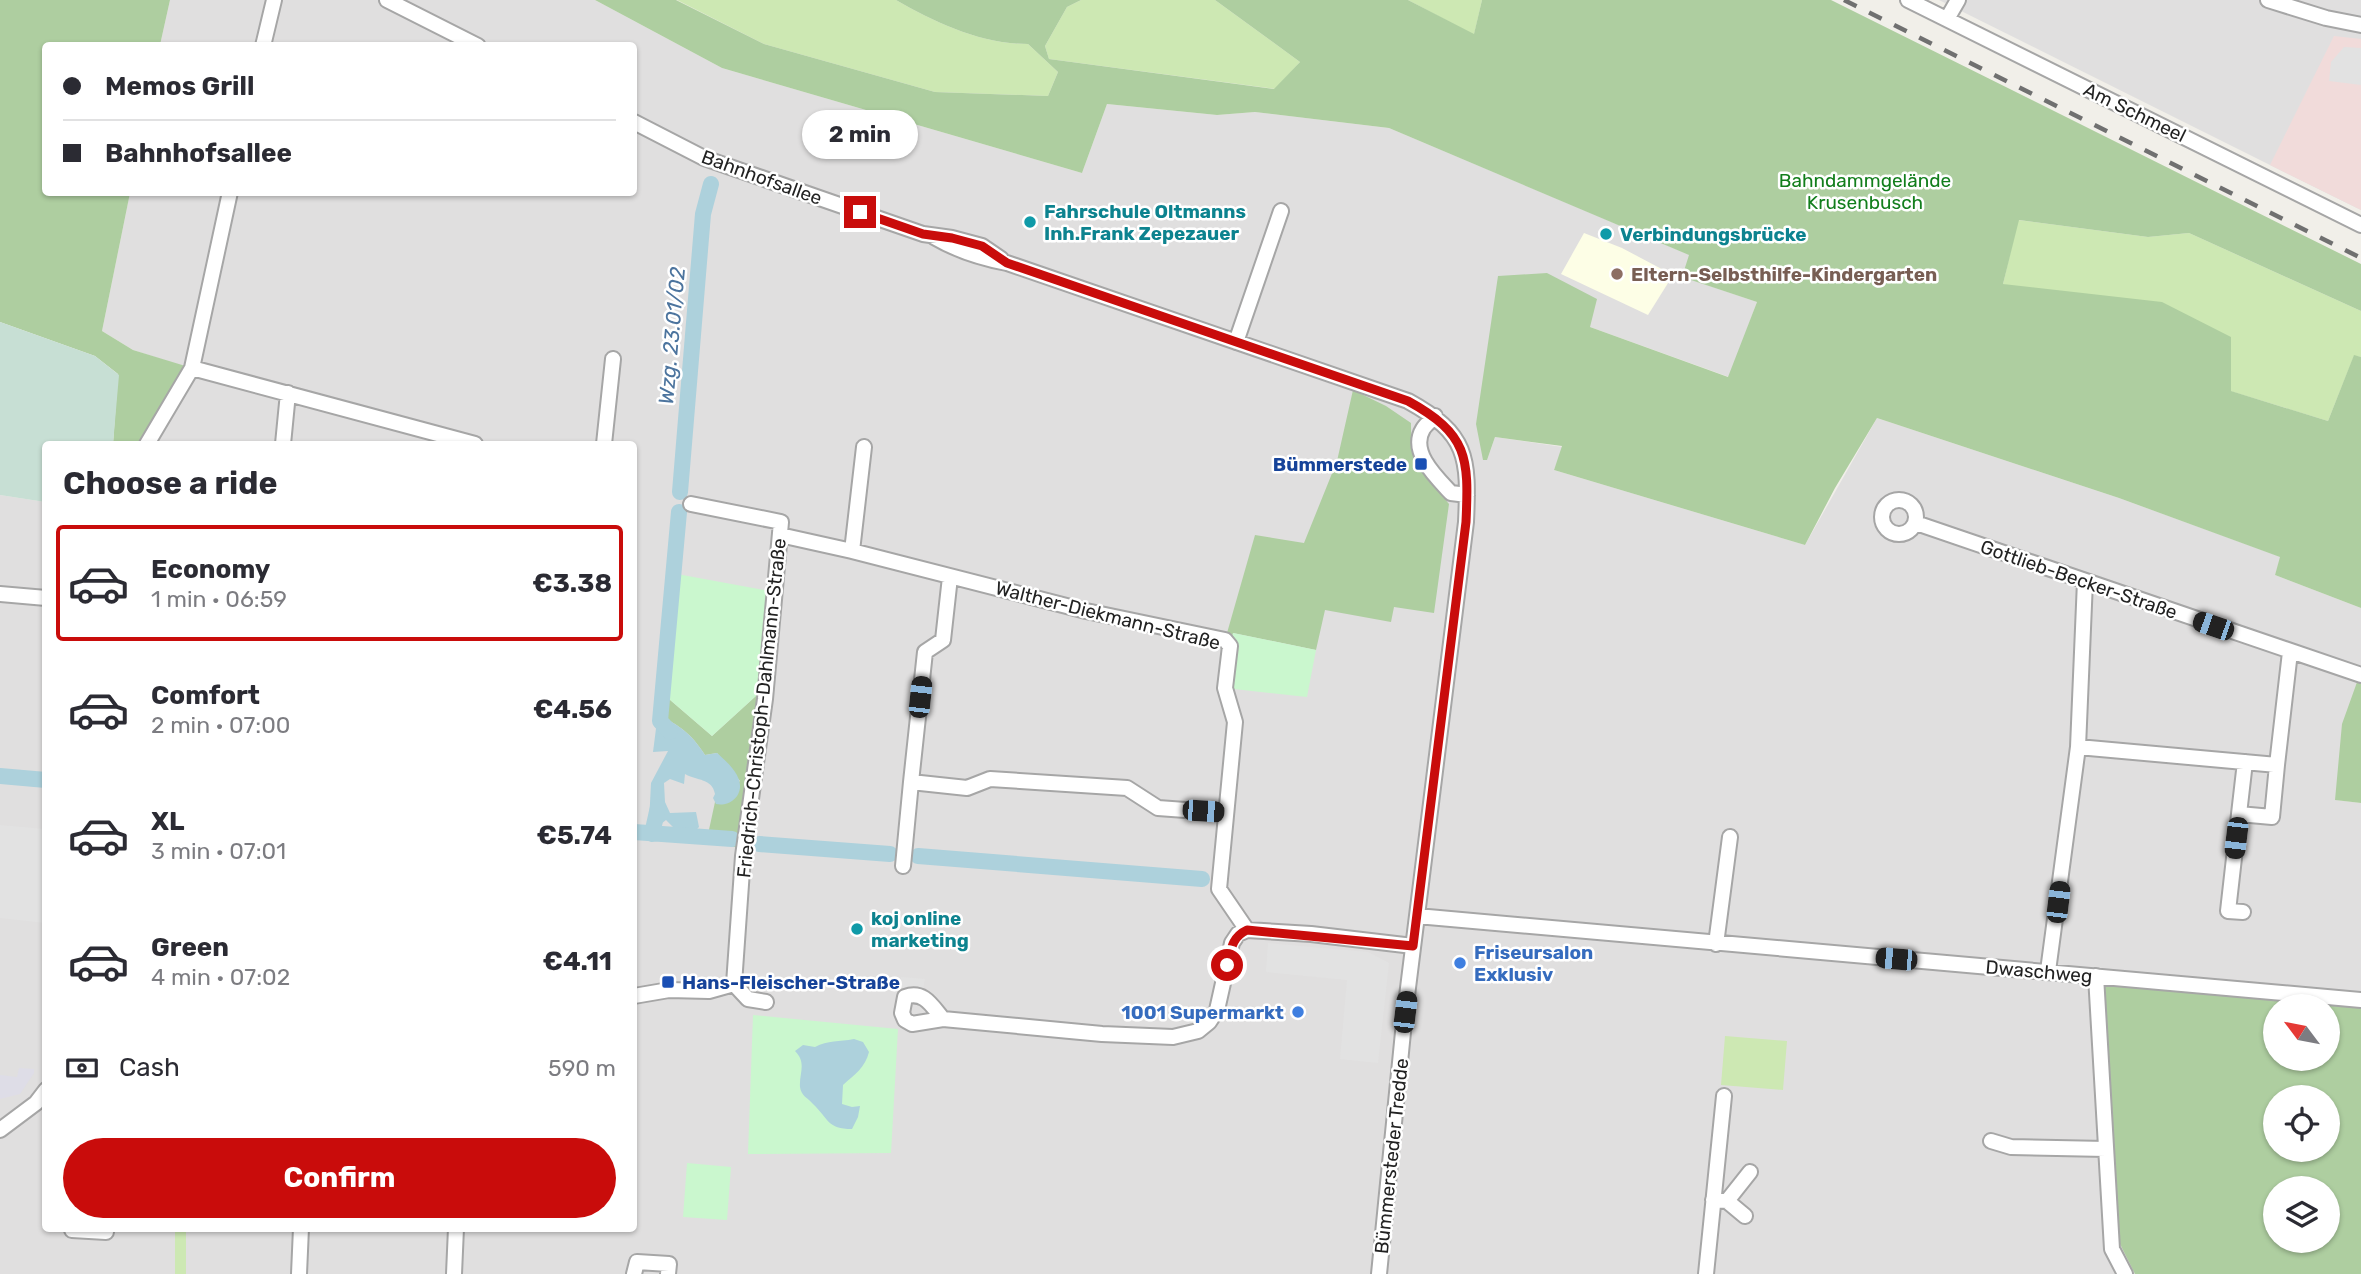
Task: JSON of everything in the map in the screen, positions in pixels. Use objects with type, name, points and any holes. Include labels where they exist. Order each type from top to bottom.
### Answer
[{"type":"street","points":[[264,42],[274,0]]},
{"type":"street","points":[[387,0],[470,42]]},
{"type":"street","name":"Am Schmeel","points":[[1908,0],[2361,225]]},
{"type":"street","points":[[1947,19],[1958,0]]},
{"type":"street","points":[[2268,0],[2326,18],[2361,25]]},
{"type":"street","name":"Bahnhofsallee","points":[[637,124],[704,158],[934,237],[952,238],[982,246],[1007,263],[1408,401],[1441,421]]},
{"type":"street","points":[[149,441],[192,369],[229,196]]},
{"type":"street","points":[[1237,342],[1281,211]]},
{"type":"street","points":[[604,441],[613,359]]},
{"type":"street","points":[[192,369],[464,441]]},
{"type":"street","points":[[283,441],[288,393]]},
{"type":"street","points":[[1441,421],[1423,430],[1419,442],[1428,468],[1451,493],[1467,495]]},
{"type":"street","name":"Bümmersteder Tredde","points":[[1379,1274],[1413,946],[1466,522],[1464,459],[1458,442],[1441,421]]},
{"type":"street","points":[[852,551],[864,447]]},
{"type":"street","name":"Friedrich-Christoph-Dahlmann-Straße","points":[[691,504],[780,522],[765,699],[743,856],[734,984]]},
{"type":"street","name":"Gottlieb-Becker-Straße","points":[[1916,523],[2361,675]]},
{"type":"street","name":"Walther-Diekmann-Straße","points":[[779,535],[1086,611],[1225,640],[1230,646],[1225,688],[1235,722],[1219,889],[1247,930]]},
{"type":"street","points":[[903,866],[925,652],[943,640],[950,577]]},
{"type":"street","points":[[2048,971],[2078,747],[2085,582]]},
{"type":"street","points":[[0,594],[42,598]]},
{"type":"street","points":[[2239,814],[2272,817],[2290,652]]},
{"type":"street","points":[[2078,747],[2277,765]]},
{"type":"street","points":[[2243,912],[2228,911],[2245,762]]},
{"type":"street","points":[[911,782],[967,788],[990,779],[1127,788],[1158,808],[1226,813]]},
{"type":"street","points":[[1716,944],[1730,837]]},
{"type":"street","name":"Dwaschweg","points":[[1417,916],[2361,1000]]},
{"type":"street","points":[[943,1019],[1133,1037],[1173,1037],[1198,1031],[1209,1022],[1217,1010],[1232,943],[1238,934],[1247,930],[1413,946]]},
{"type":"street","points":[[2096,976],[2112,1249],[2125,1274]]},
{"type":"street","points":[[637,995],[669,990],[709,991],[734,984],[748,999],[766,1002]]},
{"type":"street","points":[[0,1130],[36,1103],[42,1095]]},
{"type":"street","points":[[1706,1274],[1720,1200],[1724,1096]]},
{"type":"street","points":[[1991,1140],[2011,1147],[2106,1149]]},
{"type":"street","points":[[1720,1200],[1750,1172]]},
{"type":"street","points":[[1720,1200],[1745,1216]]},
{"type":"street","points":[[299,1274],[301,1232]]},
{"type":"street","points":[[454,1274],[456,1232]]},
{"type":"street","points":[[634,1274],[637,1262],[668,1264],[668,1274]]},
{"type":"shaded area","points":[[170,0],[595,0],[722,68],[1082,173],[1107,104],[1217,115],[1255,112],[1389,128],[1690,255],[1683,277],[1757,302],[1729,377],[1590,327],[1547,273],[1487,460],[1495,437],[1563,447],[1554,470],[1805,545],[1877,418],[2119,498],[2281,557],[2275,575],[2361,608],[2361,671],[2336,800],[2361,803],[2361,1274],[0,1274],[0,495],[42,502],[42,1232],[637,1232],[637,441],[149,441],[192,369],[133,350],[102,331],[129,196],[637,196],[637,42],[161,42]]},
{"type":"shaded area","points":[[1939,0],[2361,0],[2361,210],[2268,164]]},
{"type":"shaded area","points":[[2334,36],[2361,39],[2361,210],[2270,165]]},
{"type":"shaded area","points":[[2344,47],[2361,48],[2361,85],[2329,81],[2331,62]]},
{"type":"shaded area","name":"Eltern-Selbsthilfe-Kindergarten","points":[[1584,233],[1622,248],[1673,275],[1648,315],[1561,274]]},
{"type":"shaded area","points":[[0,322],[95,356],[119,375],[113,441],[42,441],[42,502],[0,495]]},
{"type":"shaded area","points":[[0,825],[42,829],[42,923],[0,918]]},
{"type":"shaded area","points":[[1268,943],[1368,952],[1389,963],[1378,1063],[1340,1059],[1347,980],[1266,972]]},
{"type":"shaded area","points":[[901,977],[925,979],[923,990],[900,987]]},
{"type":"shaded area","points":[[19,1068],[34,1069],[34,1073],[20,1094],[0,1099],[0,1075],[17,1077]]},
{"type":"green space","points":[[0,0],[170,0],[161,42],[42,42],[42,196],[129,196],[102,331],[133,350],[192,368],[149,441],[113,441],[118,374],[95,356],[0,322]]},
{"type":"green space","name":"Bahndammgelände Krusenbusch","points":[[595,0],[676,0],[764,44],[935,92],[1048,96],[1058,72],[1028,44],[993,40],[959,31],[896,0],[1081,0],[1067,7],[1045,46],[1049,59],[1274,89],[1300,62],[1215,0],[1408,0],[1474,34],[1482,0],[1831,0],[2361,264],[2361,311],[2189,233],[2148,237],[2019,220],[2003,284],[2162,302],[2231,337],[2231,391],[2328,421],[2354,355],[2361,357],[2361,608],[2275,575],[2280,557],[2119,498],[1877,418],[1805,545],[1554,470],[1562,446],[1495,437],[1487,460],[1483,460],[1476,424],[1498,276],[1547,273],[1597,299],[1590,327],[1728,377],[1757,302],[1682,277],[1689,255],[1389,128],[1255,112],[1217,115],[1107,104],[1082,173],[722,68]]},
{"type":"green space","points":[[677,0],[896,0],[959,31],[993,40],[1028,44],[1058,72],[1048,96],[935,92],[764,44]]},
{"type":"green space","points":[[1081,0],[1215,0],[1300,62],[1275,89],[1049,59],[1045,46],[1067,7]]},
{"type":"green space","points":[[1408,0],[1482,0],[1474,35]]},
{"type":"green space","points":[[2018,220],[2148,237],[2189,233],[2361,311],[2361,357],[2354,356],[2328,421],[2230,391],[2003,284]]},
{"type":"green space","points":[[1353,390],[1386,406],[1411,423],[1417,457],[1427,476],[1449,504],[1434,613],[1394,607],[1391,622],[1325,610],[1316,650],[1233,633],[1230,646],[1225,640],[1255,535],[1304,543],[1337,461]]},
{"type":"green space","points":[[677,574],[775,592],[757,695],[712,736],[662,693]]},
{"type":"green space","points":[[1233,633],[1316,650],[1307,697],[1225,688]]},
{"type":"green space","points":[[2361,671],[2361,803],[2335,800],[2342,724]]},
{"type":"green space","points":[[662,693],[712,736],[757,695],[738,848],[707,839],[715,802],[740,781],[717,753],[705,755],[689,735],[658,713]]},
{"type":"green space","points":[[2102,983],[2263,996],[2263,1071],[2340,1071],[2340,1002],[2361,1004],[2361,1274],[2135,1274],[2120,1244]]},
{"type":"green space","points":[[753,1015],[898,1029],[891,1153],[748,1154]]},
{"type":"green space","points":[[1725,1036],[1787,1041],[1783,1090],[1721,1085]]},
{"type":"green space","points":[[687,1163],[731,1167],[727,1220],[683,1217]]},
{"type":"green space","points":[[175,1232],[186,1232],[186,1274],[175,1274]]},
{"type":"water","points":[[658,713],[689,735],[705,755],[717,753],[738,776],[738,795],[726,804],[716,804],[711,785],[685,774],[684,784],[670,779],[664,783],[665,802],[670,813],[696,812],[699,827],[692,834],[688,831],[681,835],[666,820],[656,828],[649,823],[651,783],[668,751],[653,752]]},
{"type":"water","points":[[854,1039],[863,1042],[869,1052],[862,1067],[843,1085],[842,1104],[860,1106],[852,1129],[844,1129],[829,1122],[802,1093],[802,1064],[795,1051],[803,1045],[815,1047]]},
{"type":"waterway","name":"Wzg. 23.01/02","points":[[680,492],[703,214],[711,184]]},
{"type":"waterway","name":"Wzg. 23.01/02","points":[[670,732],[660,721],[679,512]]},
{"type":"waterway","points":[[0,776],[42,780]]},
{"type":"waterway","name":"Wzg. 23.01/02","points":[[652,834],[658,807]]},
{"type":"waterway","points":[[637,832],[732,839]]},
{"type":"waterway","points":[[759,844],[890,854]]},
{"type":"waterway","points":[[918,856],[1202,879]]},
{"type":"railway","points":[[1844,0],[2361,258]]},
{"type":"place","name":"Fahrschule Oltmanns Inh.Frank Zepezauer","points":[[1030,222]]},
{"type":"place","name":"Verbindungsbrücke","points":[[1606,234]]},
{"type":"place","name":"Eltern-Selbsthilfe-Kindergarten","points":[[1617,274]]},
{"type":"place","name":"Bümmerstede","points":[[1421,464]]},
{"type":"place","name":"koj online marketing","points":[[857,929]]},
{"type":"place","name":"Friseursalon Exklusiv","points":[[1460,963]]},
{"type":"place","name":"Hans-Fleischer-Straße","points":[[668,982]]},
{"type":"place","name":"1001 Supermarkt","points":[[1298,1012]]},
{"type":"route","points":[[860,212],[923,234],[982,246],[1007,263],[1408,401],[1435,416],[1458,442],[1467,476],[1466,522],[1413,946],[1311,934],[1247,930],[1238,934],[1232,943],[1227,965]]}]
